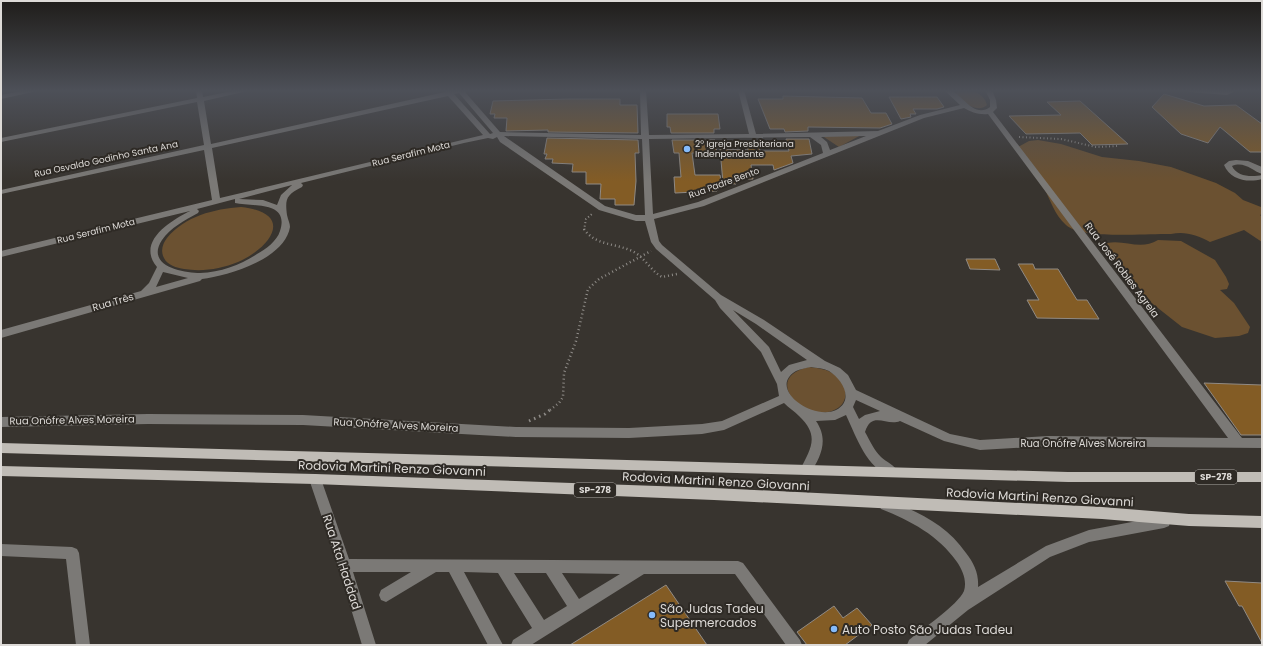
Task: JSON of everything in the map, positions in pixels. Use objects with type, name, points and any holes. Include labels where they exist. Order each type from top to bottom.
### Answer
[{"type":"main road","name":"Rodovia Martini Renzo Giovanni","points":[[1,448],[1068,477],[1262,478]]},
{"type":"main road","name":"Rodovia Martini Renzo Giovanni","points":[[1,470],[315,479],[714,494],[1102,513],[1189,520],[1262,522]]},
{"type":"street","points":[[1,140],[100,120]]},
{"type":"street","points":[[204,120],[215,202]]},
{"type":"street","name":"Rua Osvaldo Godinho Santa Ana","points":[[1,192],[325,120]]},
{"type":"street","points":[[474,120],[488,136]]},
{"type":"street","name":"Rua Padre Bento","points":[[486,120],[501,137],[602,208],[636,218],[649,218],[701,204],[827,152],[911,120]]},
{"type":"street","points":[[645,120],[649,218],[656,242],[659,247],[718,297],[760,322],[822,365],[839,373],[850,386],[852,393],[851,403],[842,413],[833,416],[818,417],[803,413]]},
{"type":"street","points":[[749,120],[753,136]]},
{"type":"street","name":"Rua José Robles Agrela","points":[[996,120],[1238,442]]},
{"type":"street","name":"Rua Serafim Mota","points":[[1,254],[488,136],[646,137],[878,133]]},
{"type":"street","points":[[811,135],[824,143],[827,147],[827,152]]},
{"type":"street","points":[[284,216],[278,208],[267,203],[252,201],[215,202],[183,217],[169,227],[159,237],[154,248],[155,258],[162,267],[173,273],[188,276],[207,275],[226,271],[256,259],[275,246],[283,235],[286,225],[284,216],[282,211],[281,203],[286,193],[297,186],[321,176]]},
{"type":"street","points":[[145,293],[153,285],[162,267]]},
{"type":"street","name":"Rua Três","points":[[1,334],[226,271]]},
{"type":"street","points":[[718,297],[723,306],[765,350],[781,382]]},
{"type":"street","points":[[806,470],[816,452],[818,433],[813,424],[803,413],[785,398],[781,388],[781,382],[787,371],[800,364],[811,363],[822,365]]},
{"type":"street","points":[[852,393],[908,420]]},
{"type":"street","name":"Rua Onófre Alves Moreira","points":[[1,422],[148,418],[303,420],[516,432],[629,433],[702,429],[724,425],[785,398]]},
{"type":"street","points":[[848,408],[860,431],[863,441],[874,457],[892,472]]},
{"type":"street","points":[[860,431],[862,423],[869,417],[888,416],[908,420]]},
{"type":"street","name":"Rua Onófre Alves Moreira","points":[[908,420],[948,438],[980,445],[1048,441],[1262,443]]},
{"type":"street","name":"Rua Ata Haddad","points":[[315,479],[344,565],[368,644]]},
{"type":"street","points":[[881,503],[910,514],[940,531],[959,552],[971,572],[971,590],[964,605]]},
{"type":"street","points":[[914,645],[964,605],[1046,552],[1089,536],[1155,522],[1189,520]]},
{"type":"street","points":[[1,550],[72,553],[83,645]]},
{"type":"street","points":[[344,565],[738,568],[795,645]]},
{"type":"street","points":[[386,595],[434,566]]},
{"type":"street","points":[[453,566],[496,645]]},
{"type":"street","points":[[502,566],[542,630]]},
{"type":"street","points":[[550,567],[577,608]]},
{"type":"street","points":[[518,645],[642,568]]},
{"type":"path","points":[[1009,138],[1061,139],[1096,147],[1118,146]]},
{"type":"path","points":[[587,210],[592,214],[586,219],[584,229],[590,237],[605,244],[624,248],[640,257],[662,278],[671,277],[685,270]]},
{"type":"path","points":[[516,432],[525,422],[549,411],[560,403],[563,397],[564,373],[576,340],[588,289],[599,279],[659,247]]},
{"type":"shaded area","points":[[861,135],[839,147],[824,137],[824,136]]},
{"type":"shaded area","points":[[1038,140],[1061,144],[1102,157],[1139,161],[1171,167],[1216,183],[1235,193],[1243,200],[1261,207],[1262,214],[1260,215],[1262,217],[1262,242],[1244,230],[1210,242],[1186,233],[1116,235],[1086,233],[1074,230],[1066,225],[1058,216],[1044,188],[1018,147],[1029,141]]},
{"type":"shaded area","points":[[241,207],[258,210],[268,216],[273,223],[272,231],[268,240],[250,256],[232,264],[205,270],[178,268],[172,266],[165,260],[162,253],[164,242],[174,230],[182,224],[210,212]]},
{"type":"shaded area","points":[[1158,240],[1181,241],[1215,260],[1229,284],[1227,289],[1220,290],[1234,303],[1250,327],[1248,333],[1239,336],[1215,338],[1182,327],[1149,301],[1131,277],[1112,258],[1107,243],[1120,242],[1145,245]]},
{"type":"shaded area","points":[[809,367],[829,371],[840,379],[846,394],[845,400],[838,408],[832,411],[820,412],[809,410],[799,404],[791,396],[787,388],[788,380],[795,372]]},
{"type":"building","points":[[507,120],[638,120],[638,133],[548,132],[548,130],[506,131]]},
{"type":"building","points":[[667,120],[719,120],[720,129],[714,129],[714,133],[671,133],[670,127],[667,127]]},
{"type":"building","points":[[766,120],[890,120],[892,124],[880,128],[808,127],[808,131],[785,132],[784,129],[770,129]]},
{"type":"building","points":[[1013,120],[1101,120],[1128,144],[1092,145],[1080,133],[1026,134]]},
{"type":"building","points":[[1166,120],[1257,120],[1262,124],[1262,152],[1250,152],[1220,127],[1208,143],[1181,134]]},
{"type":"building","points":[[547,138],[638,140],[639,153],[635,153],[636,181],[634,205],[615,205],[615,199],[600,199],[601,184],[586,184],[586,172],[572,172],[573,164],[552,163],[553,159],[545,159],[547,154],[544,154]]},
{"type":"building","points":[[786,139],[809,139],[812,154],[791,156],[793,163],[774,170],[773,165],[751,165],[753,179],[735,179],[736,184],[723,183],[720,149],[748,150],[747,145],[759,145],[760,151],[789,151]]},
{"type":"building","points":[[672,140],[715,140],[717,153],[692,153],[695,175],[720,175],[722,187],[717,187],[717,191],[675,193],[674,177],[681,177],[679,153],[674,153]]},
{"type":"building","points":[[966,259],[995,259],[1000,270],[970,269]]},
{"type":"building","points":[[1018,264],[1033,264],[1035,269],[1058,269],[1077,300],[1087,300],[1099,319],[1037,318],[1027,300],[1039,300]]},
{"type":"building","points":[[1204,383],[1262,385],[1262,435],[1241,435]]},
{"type":"building","points":[[1225,581],[1262,583],[1262,643],[1242,606],[1239,606]]},
{"type":"building","name":"São Judas Tadeu Supermercados","points":[[666,585],[707,645],[570,645]]},
{"type":"building","name":"Auto Posto São Judas Tadeu","points":[[834,606],[843,618],[857,608],[872,625],[845,645],[807,645],[797,632]]},
{"type":"place","name":"2° Igreja Presbiteriana Indenpendente","points":[[687,149]]},
{"type":"place","name":"São Judas Tadeu Supermercados","points":[[652,615]]},
{"type":"place","name":"Auto Posto São Judas Tadeu","points":[[834,629]]}]
